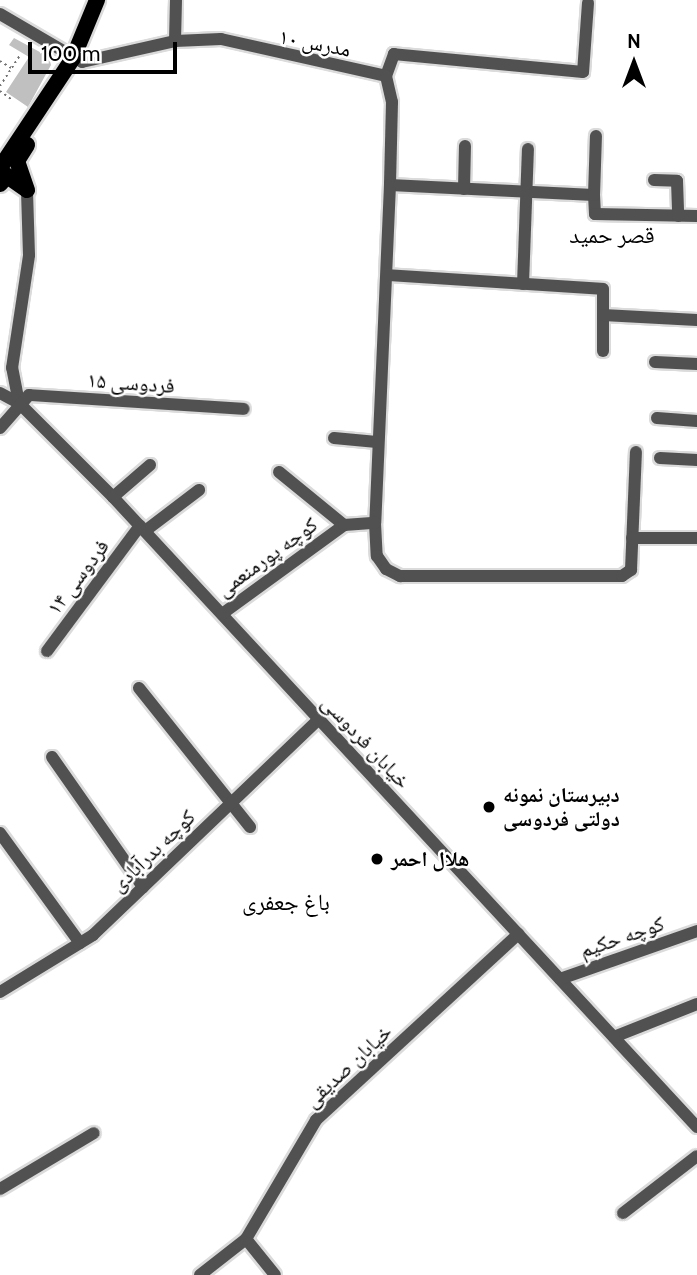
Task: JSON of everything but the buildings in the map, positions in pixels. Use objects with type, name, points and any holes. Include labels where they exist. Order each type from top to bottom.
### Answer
[{"type":"main road","points":[[27,190],[17,161],[38,117],[73,58],[97,0]]},
{"type":"main road","points":[[0,168],[38,117]]},
{"type":"main road","points":[[0,184],[8,176],[27,190]]},
{"type":"street","points":[[175,41],[176,0]]},
{"type":"street","points":[[588,3],[583,72],[399,51],[386,76],[392,102],[387,275],[377,442],[377,556],[400,576],[622,576],[631,570],[636,452]]},
{"type":"street","points":[[0,14],[73,58]]},
{"type":"street","name":"مدرس ۱۰","points":[[73,58],[82,62],[175,41],[221,39],[386,76]]},
{"type":"street","points":[[597,136],[595,214],[697,216]]},
{"type":"street","points":[[464,189],[466,146]]},
{"type":"street","points":[[523,284],[528,149]]},
{"type":"street","points":[[654,180],[677,181],[678,216]]},
{"type":"street","points":[[390,185],[594,195]]},
{"type":"street","points":[[0,428],[19,403],[6,371],[29,255],[27,190]]},
{"type":"street","points":[[387,275],[603,289],[603,351]]},
{"type":"street","points":[[603,315],[697,320]]},
{"type":"street","points":[[655,362],[697,364]]},
{"type":"street","name":"خیابان فردوسی","points":[[0,393],[19,403],[113,497],[697,1126]]},
{"type":"street","name":"فردوسی ۱۵","points":[[19,403],[29,395],[244,410]]},
{"type":"street","points":[[657,418],[697,421]]},
{"type":"street","points":[[334,438],[377,442]]},
{"type":"street","points":[[660,458],[697,460]]},
{"type":"street","points":[[113,497],[150,465]]},
{"type":"street","points":[[279,472],[344,525]]},
{"type":"street","name":"فردوسی ۱۴","points":[[47,651],[142,529],[199,490]]},
{"type":"street","name":"کوچه پورمنعمی","points":[[222,614],[344,525],[375,523]]},
{"type":"street","points":[[632,538],[697,538]]},
{"type":"street","points":[[139,688],[250,827]]},
{"type":"street","name":"کوچه بدرآبادی","points":[[0,992],[80,943],[143,887],[318,719]]},
{"type":"street","points":[[52,757],[143,887]]},
{"type":"street","points":[[0,833],[80,943]]},
{"type":"street","name":"کوچه حکیم","points":[[560,979],[697,931]]},
{"type":"street","name":"خیابان صدیقی","points":[[200,1275],[246,1239],[316,1120],[518,934]]},
{"type":"street","points":[[614,1037],[697,1004]]},
{"type":"street","points":[[0,1189],[94,1133]]},
{"type":"street","points":[[623,1213],[697,1156]]},
{"type":"street","points":[[246,1239],[275,1275]]},
{"type":"path","points":[[0,86],[21,54]]},
{"type":"path","points":[[0,61],[12,68]]},
{"type":"path","points":[[0,91],[11,99]]},
{"type":"place","name":"دبیرستان نمونه دولتی فردوسی","points":[[489,807]]},
{"type":"place","name":"هلال احمر","points":[[377,859]]},
{"type":"district","name":"قصر حمید","points":[[612,235]]},
{"type":"district","name":"باغ جعفری","points":[[286,902]]}]
